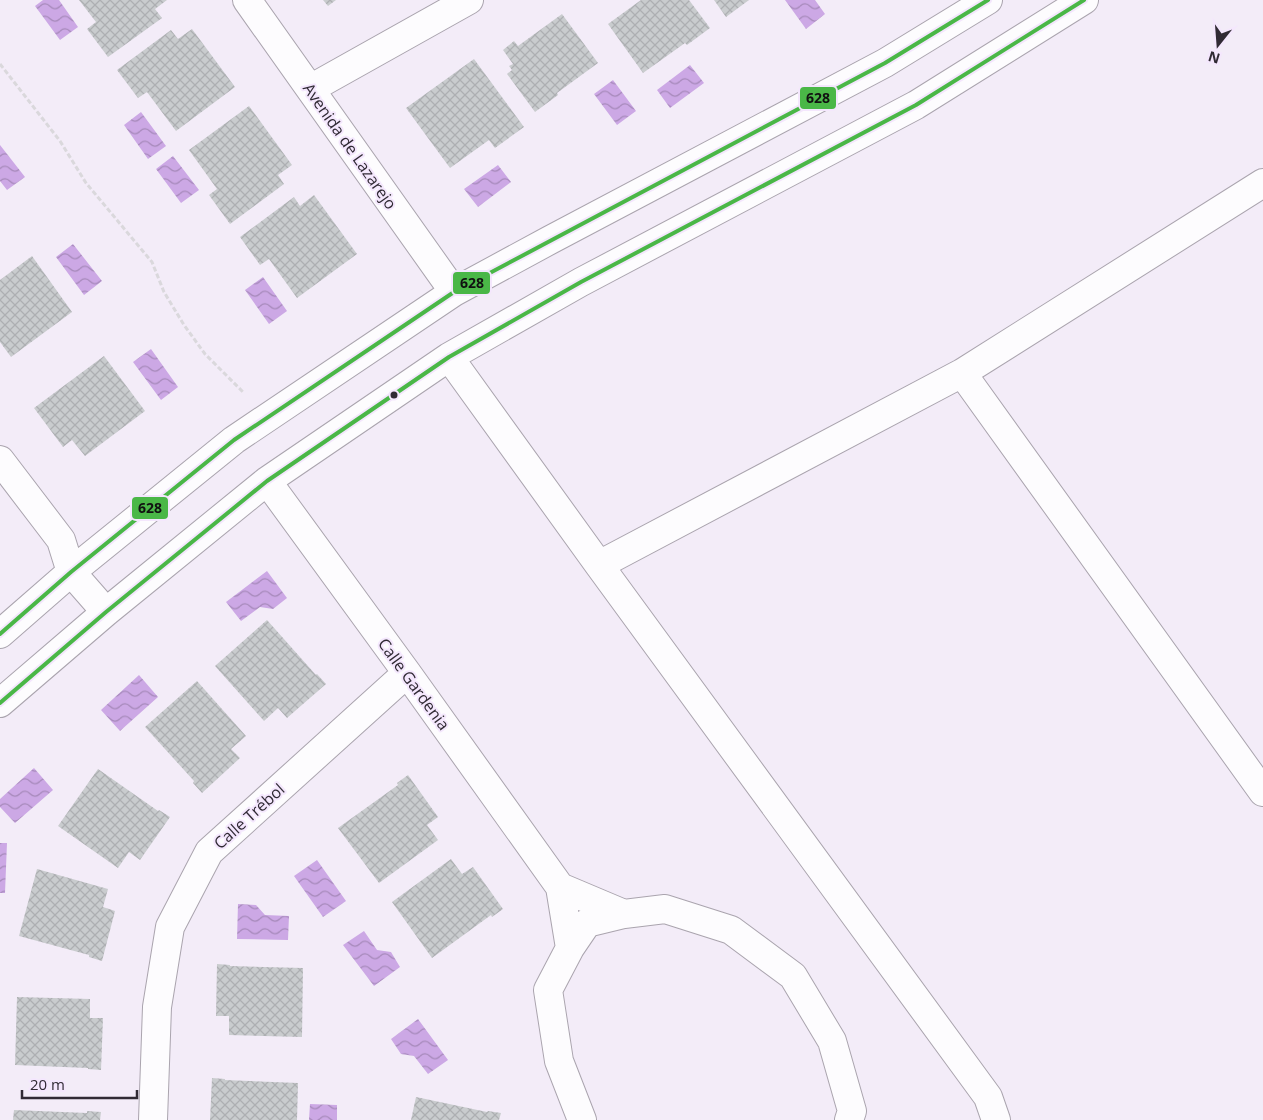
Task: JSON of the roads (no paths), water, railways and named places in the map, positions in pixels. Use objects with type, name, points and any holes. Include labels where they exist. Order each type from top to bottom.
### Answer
[{"type":"street","name":"Avenida de Lazarejo","points":[[246,0],[454,292]]},
{"type":"street","points":[[310,89],[469,0]]},
{"type":"street","points":[[0,634],[71,572],[234,440],[454,292],[885,63],[988,0]]},
{"type":"street","points":[[0,703],[106,612],[267,481],[450,357],[581,282],[916,106],[1084,0]]},
{"type":"street","points":[[599,565],[962,374],[1263,184]]},
{"type":"street","points":[[450,357],[599,565],[988,1097],[996,1120]]},
{"type":"street","points":[[962,374],[1263,792]]},
{"type":"street","points":[[0,460],[61,540],[71,572],[106,612]]},
{"type":"street","name":"Calle Gardenia","points":[[267,481],[560,887],[570,948]]},
{"type":"street","name":"Calle Trébol","points":[[152,1120],[156,1007],[170,927],[209,852],[407,673]]},
{"type":"street","points":[[560,887],[624,914]]},
{"type":"street","points":[[582,1120],[560,1060],[548,990],[570,948],[587,924],[624,914],[665,909],[732,930],[793,976],[832,1041],[852,1111],[849,1120]]},
{"type":"water","points":[[43,0],[59,0],[78,27],[60,40],[35,6]]},
{"type":"water","points":[[785,0],[815,0],[825,14],[806,29]]},
{"type":"water","points":[[690,65],[704,83],[670,108],[657,90]]},
{"type":"water","points":[[613,80],[636,111],[617,125],[594,94]]},
{"type":"water","points":[[141,112],[166,146],[148,159],[124,125]]},
{"type":"water","points":[[0,145],[25,177],[7,190],[0,181]]},
{"type":"water","points":[[173,156],[199,190],[181,203],[156,169]]},
{"type":"water","points":[[498,165],[511,182],[478,207],[464,189]]},
{"type":"water","points":[[73,244],[102,281],[84,295],[56,257]]},
{"type":"water","points":[[263,277],[287,311],[269,324],[245,290]]},
{"type":"water","points":[[151,349],[178,387],[161,400],[133,362]]},
{"type":"water","points":[[267,571],[287,598],[273,609],[260,607],[241,621],[226,602]]},
{"type":"water","points":[[139,675],[158,697],[120,731],[101,710]]},
{"type":"water","points":[[34,768],[53,790],[15,823],[0,807],[0,799]]},
{"type":"water","points":[[0,843],[7,843],[5,893],[0,893]]},
{"type":"water","points":[[317,860],[346,901],[323,917],[294,876]]},
{"type":"water","points":[[238,904],[256,905],[265,915],[289,916],[288,940],[237,939]]},
{"type":"water","points":[[364,931],[377,950],[391,952],[400,967],[374,986],[343,945]]},
{"type":"water","points":[[418,1019],[448,1060],[428,1074],[414,1056],[401,1054],[391,1039]]},
{"type":"water","points":[[310,1104],[337,1105],[337,1120],[309,1120]]}]
